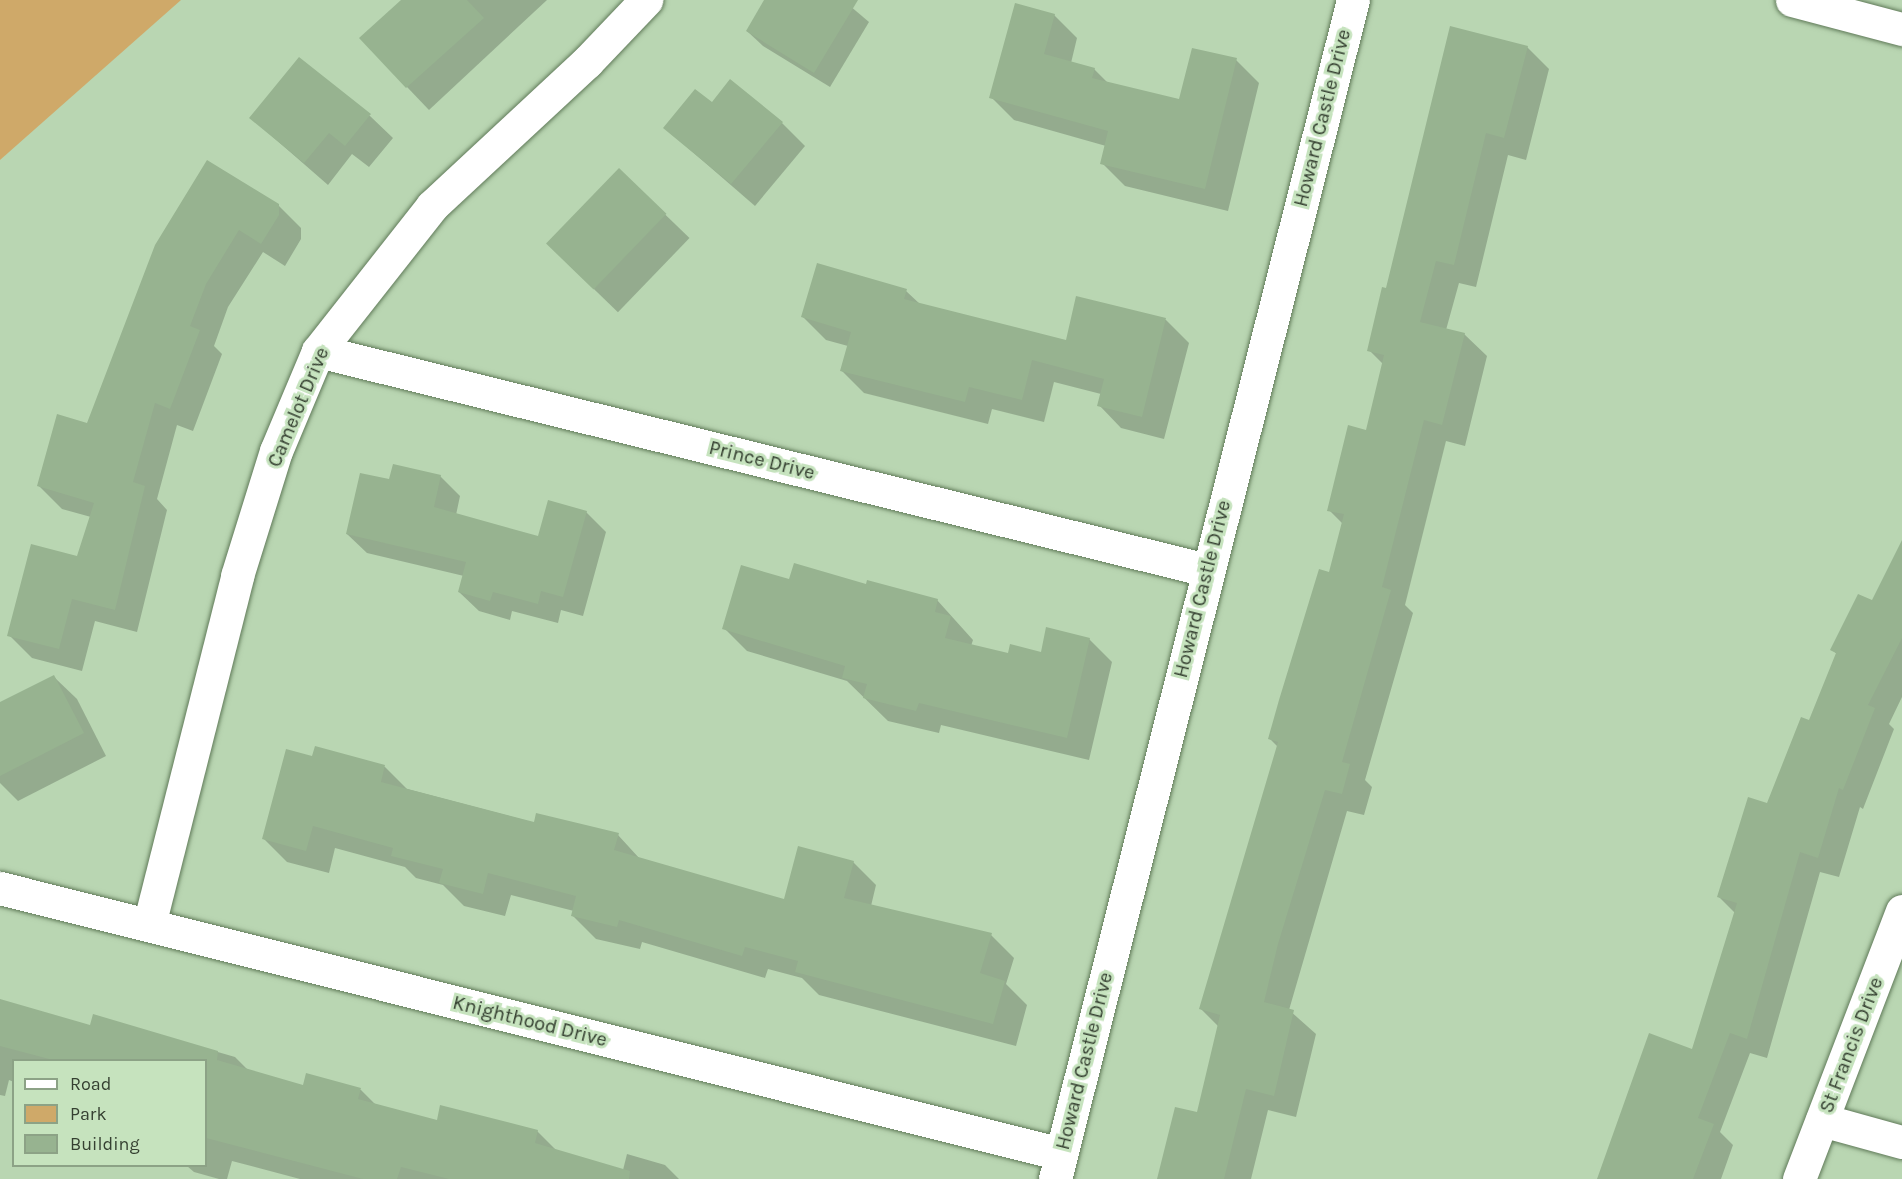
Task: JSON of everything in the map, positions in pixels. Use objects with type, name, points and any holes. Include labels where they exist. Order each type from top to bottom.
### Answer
[{"type":"street","name":"Camelot Drive","points":[[149,925],[237,576],[276,451],[318,351],[432,207],[587,62],[646,0]]},
{"type":"street","name":"Howard Castle Drive","points":[[1058,1166],[1353,0]]},
{"type":"street","points":[[1792,0],[1902,29]]},
{"type":"street","name":"Prince Drive","points":[[318,351],[1207,570]]},
{"type":"street","name":"Knighthood Drive","points":[[0,888],[149,925],[1058,1166]]},
{"type":"street","name":"St Francis Drive","points":[[1799,1179],[1902,911]]},
{"type":"street","points":[[1822,1119],[1902,1142]]},
{"type":"green space","points":[[0,0],[181,0],[0,160]]},
{"type":"building","points":[[401,0],[467,0],[484,18],[406,88],[359,38]]},
{"type":"building","points":[[764,0],[858,0],[814,73],[746,31]]},
{"type":"building","points":[[1015,3],[1055,14],[1044,54],[1095,68],[1092,78],[1179,99],[1192,48],[1237,58],[1205,189],[1100,164],[1108,131],[989,98]]},
{"type":"building","points":[[1450,26],[1528,46],[1504,138],[1486,133],[1454,265],[1436,261],[1420,322],[1465,333],[1442,425],[1424,420],[1382,587],[1391,590],[1342,762],[1350,764],[1342,794],[1325,790],[1278,944],[1264,1002],[1294,1010],[1274,1096],[1246,1089],[1224,1179],[1157,1179],[1175,1107],[1197,1112],[1220,1015],[1199,1009],[1278,742],[1268,739],[1279,700],[1319,569],[1329,572],[1344,514],[1327,511],[1348,425],[1366,430],[1384,355],[1367,351],[1382,287],[1386,288]]},
{"type":"building","points":[[299,57],[371,114],[345,146],[329,133],[304,163],[249,118]]},
{"type":"building","points":[[730,79],[783,122],[731,184],[663,128],[695,89],[712,102]]},
{"type":"building","points":[[207,160],[279,204],[279,215],[261,244],[239,230],[206,284],[190,326],[200,330],[170,409],[155,403],[133,482],[145,486],[115,610],[72,599],[59,649],[7,636],[31,544],[77,556],[94,503],[37,486],[57,414],[87,423],[155,245]]},
{"type":"building","points":[[619,168],[666,214],[594,289],[546,244]]},
{"type":"building","points":[[817,263],[907,289],[904,299],[1066,340],[1076,296],[1166,318],[1142,417],[1097,406],[1104,379],[1032,360],[1022,400],[969,387],[965,402],[840,371],[851,332],[801,317]]},
{"type":"building","points":[[393,464],[441,475],[434,507],[538,536],[548,500],[587,511],[563,597],[541,591],[538,604],[493,592],[490,601],[458,592],[466,562],[346,534],[360,473],[389,479]]},
{"type":"building","points":[[1902,540],[1902,638],[1868,705],[1875,708],[1843,790],[1839,788],[1818,858],[1800,852],[1747,1039],[1730,1033],[1698,1118],[1714,1124],[1693,1179],[1597,1179],[1649,1033],[1692,1049],[1737,903],[1717,897],[1748,797],[1767,803],[1801,717],[1809,720],[1836,653],[1830,650],[1858,594],[1872,600]]},
{"type":"building","points":[[794,563],[866,584],[867,580],[938,599],[935,612],[951,616],[945,638],[1008,653],[1010,644],[1041,652],[1046,627],[1090,638],[1067,738],[919,703],[916,711],[863,698],[867,684],[842,678],[845,666],[722,629],[741,565],[789,579]]},
{"type":"building","points":[[54,675],[84,733],[0,776],[0,702]]},
{"type":"building","points":[[315,746],[385,765],[381,782],[534,822],[536,813],[619,833],[614,850],[784,899],[798,846],[854,861],[844,898],[992,933],[980,973],[1005,981],[993,1024],[795,972],[798,961],[745,947],[742,956],[619,920],[617,927],[571,916],[576,896],[488,873],[483,894],[439,883],[443,869],[391,856],[393,848],[313,826],[306,851],[262,839],[286,749],[312,756]]},
{"type":"building","points":[[0,999],[90,1025],[93,1014],[218,1051],[217,1060],[303,1085],[306,1073],[361,1088],[358,1099],[437,1120],[440,1105],[538,1130],[535,1143],[630,1171],[629,1179],[449,1179],[401,1167],[397,1179],[363,1179],[207,1138],[207,1059],[49,1059],[0,1046]]}]
